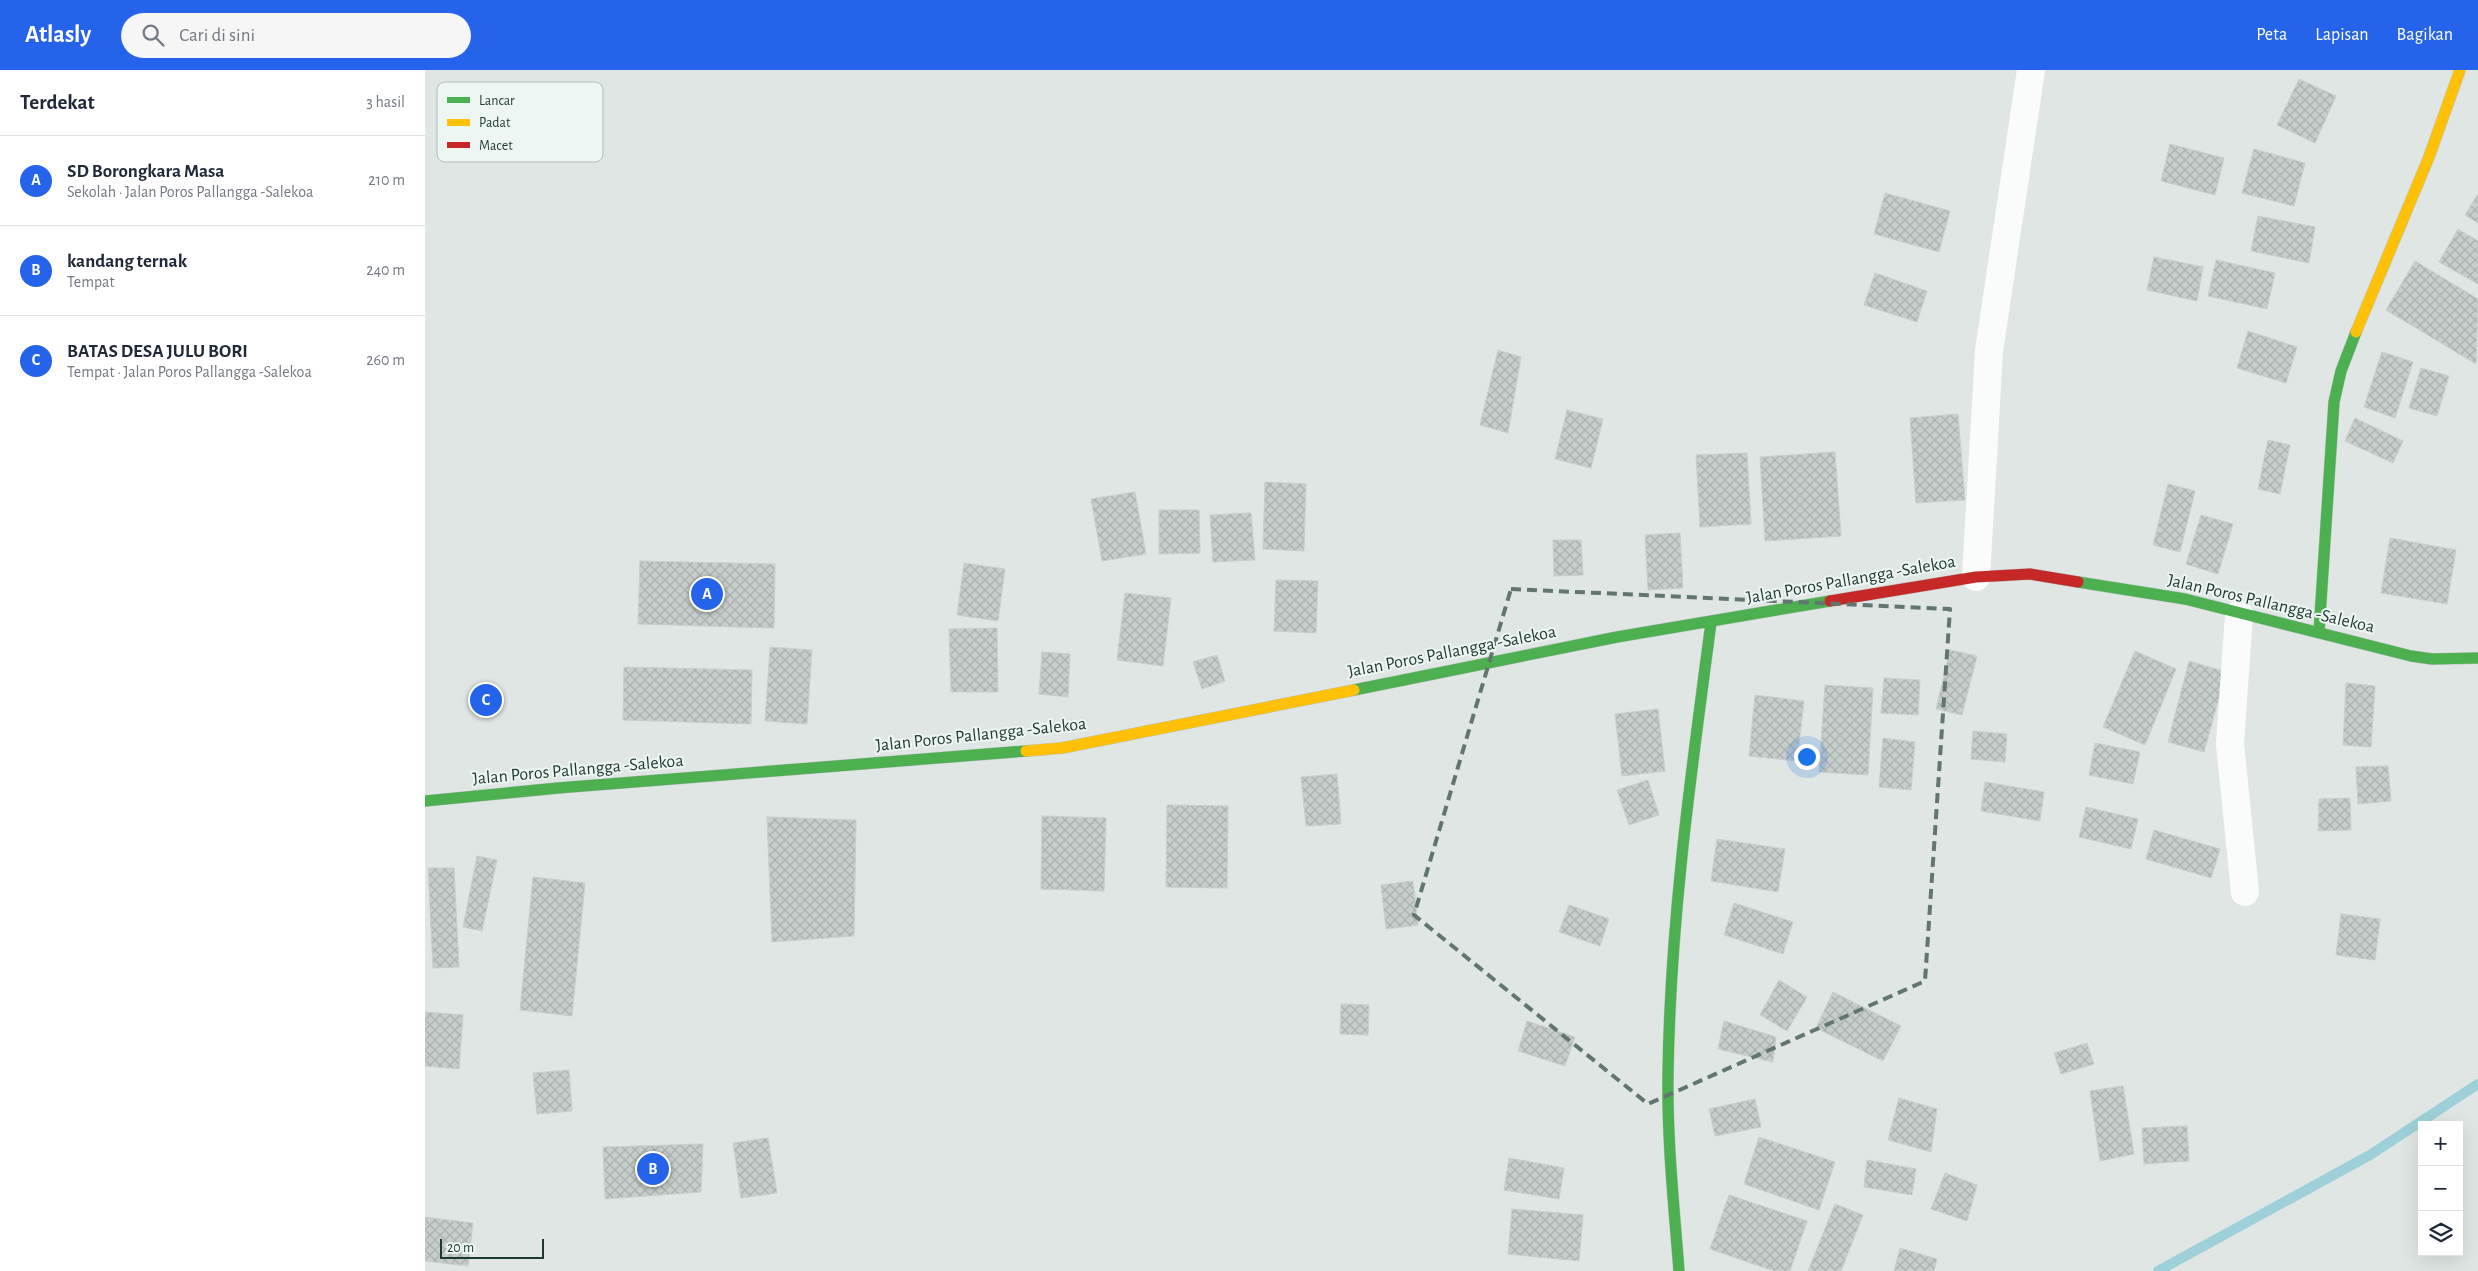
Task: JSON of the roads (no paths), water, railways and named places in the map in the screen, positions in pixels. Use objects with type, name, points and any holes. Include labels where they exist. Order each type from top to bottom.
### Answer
[{"type":"main road","points":[[2319,632],[2331,434],[2338,386],[2359,323],[2429,157],[2460,70]]},
{"type":"main road","name":"Jalan Poros Pallangga -Salekoa","points":[[425,801],[558,788],[1062,748],[1617,638],[1976,576],[2029,574],[2185,600],[2411,656],[2432,659],[2478,658]]},
{"type":"main road","points":[[1679,1271],[1671,1167],[1669,1075],[1673,967],[1680,859],[1711,623]]},
{"type":"street","points":[[1976,576],[1989,352],[2031,70]]},
{"type":"street","points":[[2239,614],[2230,744],[2245,892]]},
{"type":"waterway","points":[[2158,1271],[2370,1155],[2478,1084]]},
{"type":"place","name":"SD Borongkara Masa","points":[[707,594]]},
{"type":"place","name":"BATAS DESA JULU BORI","points":[[486,700]]},
{"type":"place","name":"kandang ternak","points":[[653,1169]]}]
